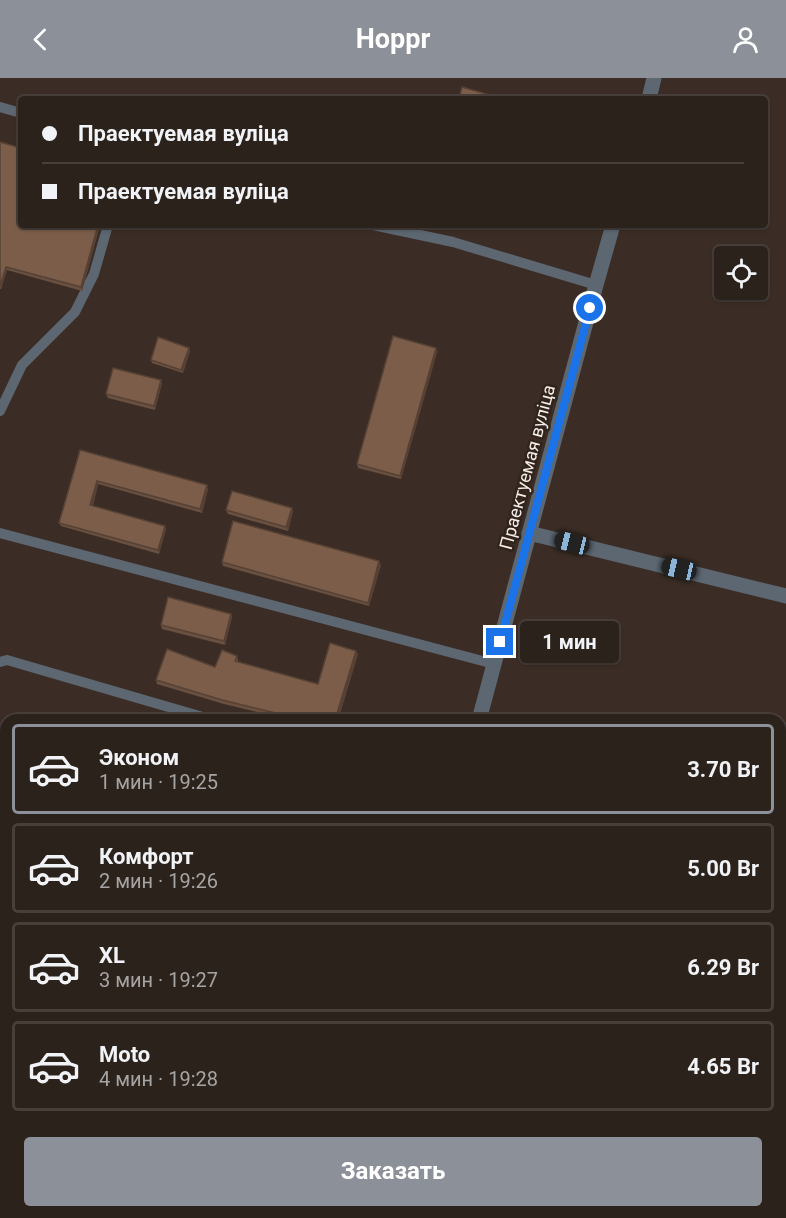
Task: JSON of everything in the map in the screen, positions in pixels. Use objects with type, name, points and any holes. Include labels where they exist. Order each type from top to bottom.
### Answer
[{"type":"street","points":[[650,96],[654,78]]},
{"type":"street","name":"Праектуемая вуліца","points":[[481,714],[612,228]]},
{"type":"street","points":[[529,533],[786,596]]},
{"type":"lane","points":[[0,107],[18,112]]},
{"type":"lane","points":[[0,411],[22,365],[75,312],[94,274],[107,228]]},
{"type":"lane","points":[[387,228],[453,242],[596,285]]},
{"type":"lane","points":[[0,533],[494,664]]},
{"type":"lane","points":[[0,662],[7,660],[192,714]]},
{"type":"building","points":[[462,87],[494,96],[460,96]]},
{"type":"building","points":[[0,142],[18,147],[18,228],[97,228],[81,287],[6,267],[0,286]]},
{"type":"building","points":[[393,336],[436,348],[400,476],[357,464]]},
{"type":"building","points":[[158,337],[189,348],[181,370],[151,360]]},
{"type":"building","points":[[113,368],[161,380],[154,406],[106,394]]},
{"type":"building","points":[[80,450],[207,485],[200,509],[97,481],[90,505],[165,526],[158,550],[59,523]]},
{"type":"building","points":[[232,491],[292,508],[286,527],[226,510]]},
{"type":"building","points":[[233,521],[379,561],[368,603],[222,562]]},
{"type":"building","points":[[168,597],[231,614],[224,641],[161,625]]},
{"type":"building","points":[[330,643],[356,651],[337,714],[279,714],[156,680],[167,649],[215,667],[222,650],[237,656],[235,661],[318,684]]},
{"type":"route","points":[[500,642],[590,308]]}]
